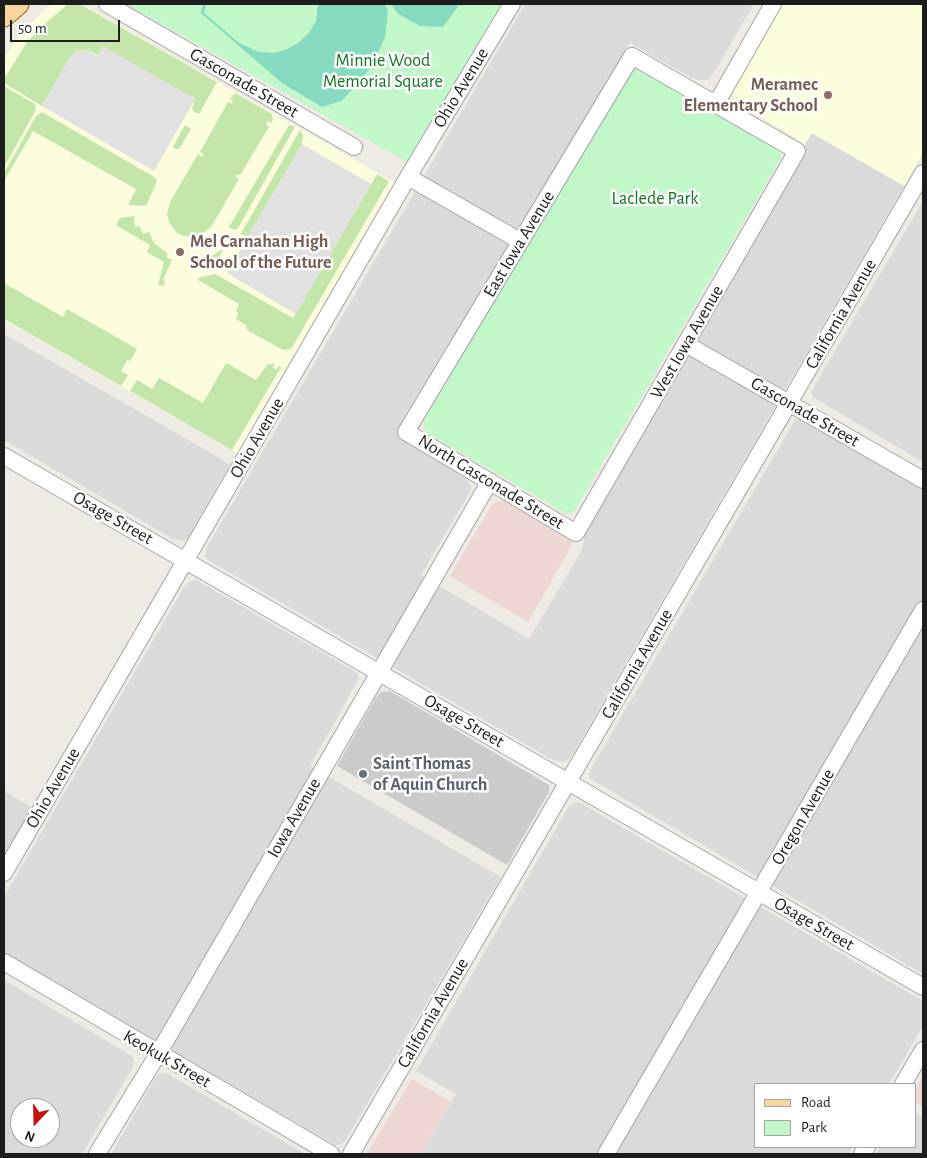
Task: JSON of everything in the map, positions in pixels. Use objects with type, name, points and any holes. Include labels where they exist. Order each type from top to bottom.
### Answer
[{"type":"main road","points":[[4,16],[18,4]]},
{"type":"street","name":"Gasconade Street","points":[[106,4],[354,147]]},
{"type":"street","name":"Ohio Avenue","points":[[4,873],[408,177],[512,4]]},
{"type":"street","points":[[716,104],[773,4]]},
{"type":"street","name":"East Iowa Avenue","points":[[406,432],[632,56],[716,104]]},
{"type":"street","name":"West Iowa Avenue","points":[[576,533],[797,151],[716,104]]},
{"type":"street","name":"California Avenue","points":[[351,1154],[923,173]]},
{"type":"street","points":[[408,177],[520,241]]},
{"type":"street","name":"Gasconade Street","points":[[686,344],[923,480]]},
{"type":"street","name":"North Gasconade Street","points":[[406,432],[576,533]]},
{"type":"street","name":"Osage Street","points":[[4,456],[923,986]]},
{"type":"street","name":"Iowa Avenue","points":[[97,1154],[158,1054],[490,481]]},
{"type":"street","name":"Oregon Avenue","points":[[606,1154],[923,610]]},
{"type":"street","name":"Keokuk Street","points":[[4,962],[331,1154]]},
{"type":"street","points":[[904,1083],[923,1050]]},
{"type":"shaded area","name":"Mel Carnahan High School of the Future","points":[[51,4],[82,4],[397,184],[238,453],[4,320],[4,58],[23,31]]},
{"type":"shaded area","points":[[525,4],[754,4],[708,80],[690,77],[630,43],[397,428],[402,440],[465,477],[470,483],[471,488],[421,575],[529,639],[581,552],[584,541],[583,531],[588,519],[806,150],[805,144],[811,133],[904,186],[569,760],[563,762],[553,760],[208,560],[205,555],[207,547]]},
{"type":"shaded area","name":"Meramec Elementary School","points":[[783,4],[923,4],[923,152],[904,186],[812,133],[805,144],[739,104],[734,98],[732,93],[734,87]]},
{"type":"shaded area","points":[[103,46],[195,99],[154,171],[42,106],[71,56],[76,51],[87,50],[97,56]]},
{"type":"shaded area","points":[[302,144],[371,184],[296,314],[227,273]]},
{"type":"shaded area","points":[[923,201],[923,462],[814,398],[811,393]]},
{"type":"shaded area","points":[[4,334],[230,464],[188,538],[182,541],[173,539],[4,440]]},
{"type":"shaded area","points":[[798,419],[804,420],[923,490],[923,974],[589,778],[592,767],[794,422]]},
{"type":"shaded area","points":[[503,500],[511,502],[572,539],[571,547],[528,622],[450,576],[492,504]]},
{"type":"shaded area","points":[[196,580],[358,675],[358,680],[310,766],[501,877],[345,1141],[341,1144],[335,1145],[4,953],[4,897],[184,587],[189,582]]},
{"type":"shaded area","points":[[390,691],[549,785],[549,792],[507,865],[337,766],[375,699],[381,692]]},
{"type":"shaded area","points":[[4,791],[33,808],[4,857]]},
{"type":"shaded area","points":[[574,802],[580,803],[923,1001],[923,1026],[890,1083],[754,1083],[754,1148],[852,1148],[849,1154],[421,1154],[456,1094],[416,1071],[569,806]]},
{"type":"shaded area","points":[[4,980],[132,1056],[134,1060],[133,1067],[82,1154],[4,1154]]},
{"type":"shaded area","points":[[168,1074],[305,1154],[111,1154],[157,1075]]},
{"type":"shaded area","points":[[923,1075],[923,1107],[917,1104],[917,1086]]},
{"type":"shaded area","points":[[412,1079],[451,1102],[421,1154],[367,1154]]},
{"type":"shaded area","points":[[917,1114],[923,1118],[923,1154],[876,1154],[879,1148],[917,1148]]},
{"type":"green space","points":[[68,4],[80,4],[217,82],[199,114],[192,109],[195,98],[87,50],[71,56],[42,106],[6,84],[4,79],[27,42]]},
{"type":"green space","name":"Minnie Wood Memorial Square","points":[[126,4],[501,4],[409,163]]},
{"type":"green space","points":[[203,4],[206,4],[204,13],[239,43],[259,52],[274,53],[298,43],[309,33],[316,21],[318,4],[385,4],[388,12],[385,37],[372,66],[341,101],[322,107],[282,83],[201,13]]},
{"type":"green space","points":[[391,4],[460,4],[443,27],[420,26],[398,14]]},
{"type":"green space","name":"Laclede Park","points":[[640,67],[780,149],[781,158],[575,510],[567,514],[427,433],[423,426],[424,421],[628,71]]},
{"type":"green space","points":[[4,86],[35,104],[36,110],[4,167]]},
{"type":"green space","points":[[234,94],[272,114],[273,120],[271,123],[268,121],[266,124],[269,127],[240,175],[237,174],[235,176],[239,179],[211,227],[198,237],[184,236],[177,233],[169,222],[167,214],[170,202],[198,154],[202,157],[204,154],[200,152],[228,102],[232,104],[233,101],[230,99]]},
{"type":"green space","points":[[42,112],[154,177],[157,181],[146,206],[128,205],[136,189],[33,131],[4,181],[4,173],[36,116]]},
{"type":"green space","points":[[185,125],[191,129],[179,149],[176,149],[173,147]]},
{"type":"green space","points":[[289,125],[295,127],[238,228],[234,230],[229,227]]},
{"type":"green space","points":[[300,130],[303,135],[302,144],[247,238],[241,234]]},
{"type":"green space","points":[[377,174],[389,181],[291,349],[283,350],[247,330],[246,325],[236,319],[238,314],[236,310],[239,304],[198,280],[198,278],[215,274],[293,318]]},
{"type":"green space","points":[[134,216],[135,227],[140,226],[143,234],[149,232],[154,243],[168,254],[166,257],[172,260],[163,280],[165,281],[164,286],[158,285],[164,262],[147,252],[150,245],[116,225],[120,218]]},
{"type":"green space","points":[[223,250],[214,264],[195,268],[195,260],[208,258]]},
{"type":"green space","points":[[4,283],[63,317],[67,309],[137,349],[130,361],[127,360],[121,371],[128,375],[121,386],[4,319]]},
{"type":"green space","points":[[226,363],[256,380],[268,364],[275,364],[273,367],[276,370],[279,366],[281,367],[232,450],[130,391],[137,380],[152,389],[159,378],[203,403]]},
{"type":"place","name":"Meramec Elementary School","points":[[828,95]]},
{"type":"place","name":"Mel Carnahan High School of the Future","points":[[180,252]]},
{"type":"place","name":"Saint Thomas of Aquin Church","points":[[363,774]]}]
